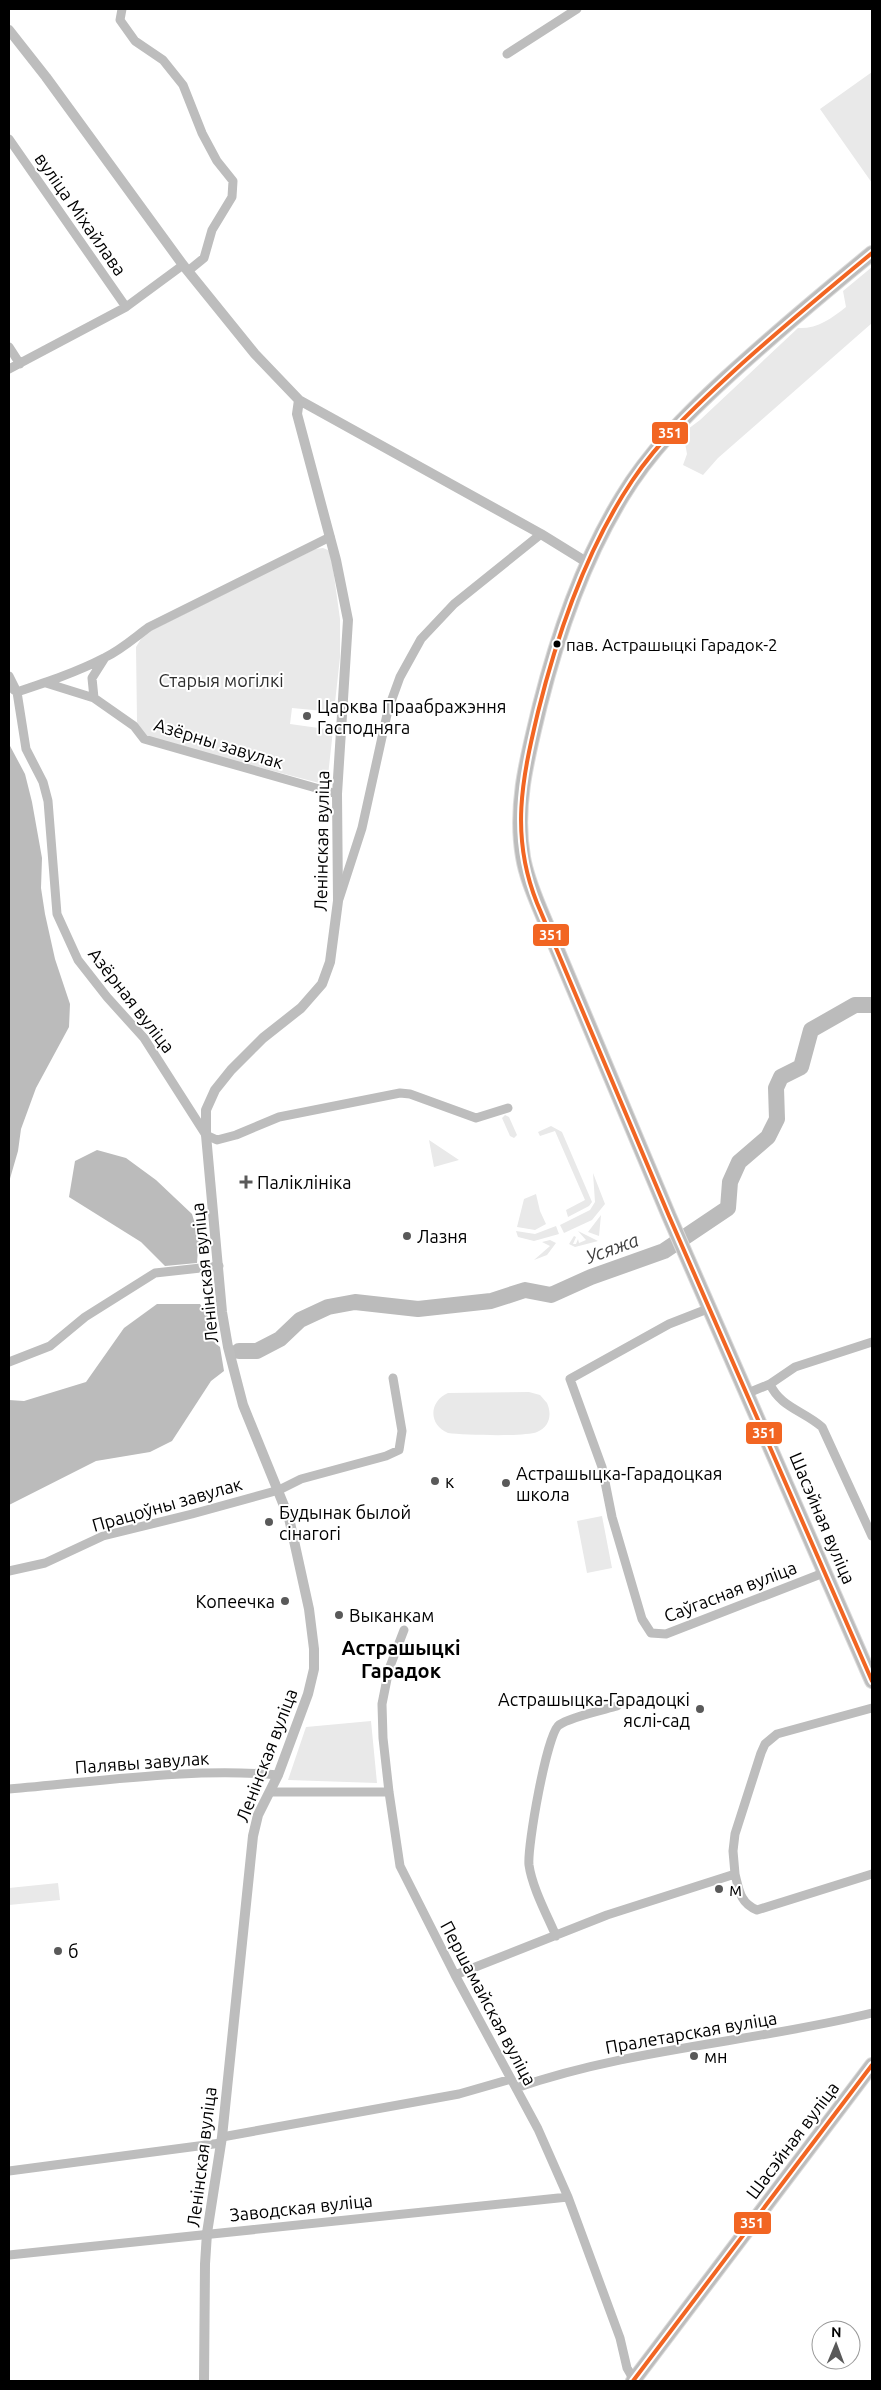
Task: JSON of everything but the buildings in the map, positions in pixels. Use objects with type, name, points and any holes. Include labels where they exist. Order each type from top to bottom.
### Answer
[{"type":"main road","name":"Шасэйная вуліца","points":[[872,253],[762,344],[687,414],[622,496],[588,563],[556,643],[527,760],[521,792],[520,818],[523,856],[540,909],[669,1216],[748,1393],[872,1681]]},
{"type":"main road","name":"Шасэйная вуліца","points":[[634,2380],[872,2065]]},
{"type":"street","points":[[9,369],[126,307],[185,268],[204,258],[212,230],[232,197],[233,181],[217,161],[202,133],[183,85],[163,60],[135,41],[120,20],[122,9]]},
{"type":"street","points":[[507,54],[576,9]]},
{"type":"street","points":[[9,30],[46,77],[185,268],[255,354],[299,400],[541,534],[588,563]]},
{"type":"street","name":"вуліца Міхайлава","points":[[9,139],[126,307]]},
{"type":"street","points":[[9,348],[20,364]]},
{"type":"street","name":"Ленінская вуліца","points":[[204,2381],[207,2233],[221,2140],[252,1836],[258,1815],[278,1775],[308,1694],[314,1669],[314,1649],[304,1585],[289,1518],[243,1405],[228,1347],[206,1135],[206,1110],[215,1090],[231,1070],[263,1038],[301,1008],[322,984],[330,962],[338,901],[337,794],[348,620],[330,537],[297,414],[299,400]]},
{"type":"street","points":[[338,901],[362,828],[388,710],[421,640],[454,604],[541,534]]},
{"type":"street","points":[[9,688],[18,692],[105,658],[133,641],[148,627],[330,537]]},
{"type":"street","points":[[94,698],[92,678],[105,658]]},
{"type":"street","name":"Азёрная вуліца","points":[[9,676],[18,692],[26,749],[43,782],[48,801],[57,914],[78,960],[107,997],[144,1038],[206,1135]]},
{"type":"street","name":"Азёрны завулак","points":[[46,682],[94,698],[134,726],[144,739],[337,794]]},
{"type":"street","points":[[206,1135],[217,1140],[236,1135],[279,1117],[400,1093],[410,1094],[476,1118],[508,1108]]},
{"type":"street","points":[[9,1362],[50,1346],[86,1317],[155,1273],[219,1266]]},
{"type":"street","name":"Саўгасная вуліца","points":[[710,1308],[669,1324],[570,1380],[602,1467],[612,1517],[642,1619],[651,1633],[666,1634],[826,1572]]},
{"type":"street","points":[[748,1393],[770,1384],[795,1367],[872,1342]]},
{"type":"street","name":"Працоўны завулак","points":[[9,1571],[45,1563],[103,1536],[279,1490],[301,1479],[386,1456],[398,1450],[402,1431],[393,1378]]},
{"type":"street","points":[[770,1384],[774,1394],[784,1404],[808,1415],[822,1427],[872,1536]]},
{"type":"street","name":"Першамайская вуліца","points":[[404,1630],[389,1669],[382,1704],[383,1738],[400,1866],[455,1975],[538,2129],[568,2197],[620,2338],[627,2368],[634,2380]]},
{"type":"street","points":[[556,1936],[531,1872],[529,1861],[537,1801],[551,1736],[560,1724],[617,1706]]},
{"type":"street","points":[[872,1708],[777,1734],[765,1744],[735,1834],[733,1851],[735,1874],[744,1902],[747,1906],[756,1910],[872,1874]]},
{"type":"street","name":"Палявы завулак","points":[[9,1789],[200,1773],[247,1772],[278,1775]]},
{"type":"street","points":[[270,1792],[389,1792]]},
{"type":"street","points":[[455,1975],[660,1897],[735,1874]]},
{"type":"street","name":"Пралетарская вуліца","points":[[9,2171],[221,2140],[514,2083],[615,2061],[832,2023],[872,2013]]},
{"type":"street","name":"Заводская вуліца","points":[[9,2255],[568,2197]]},
{"type":"green space","points":[[872,72],[872,183],[820,109]]},
{"type":"green space","points":[[872,267],[872,323],[718,458],[703,475],[683,465],[687,454],[685,443],[676,438],[700,420],[798,328],[818,325],[846,307],[843,291]]},
{"type":"green space","name":"Старыя могілкі","points":[[323,548],[331,554],[340,619],[340,657],[334,712],[292,708],[290,724],[333,730],[327,785],[146,738],[139,731],[137,721],[136,647],[144,634],[315,549]]},
{"type":"green space","points":[[505,1115],[509,1117],[517,1135],[514,1138],[510,1136],[502,1118]]},
{"type":"green space","points":[[551,1126],[562,1132],[592,1202],[589,1206],[568,1217],[566,1210],[585,1200],[555,1131],[540,1136],[538,1132]]},
{"type":"green space","points":[[429,1140],[459,1160],[434,1167]]},
{"type":"green space","points":[[593,1173],[605,1204],[592,1220],[564,1233],[560,1225],[590,1210],[595,1202]]},
{"type":"green space","points":[[536,1194],[540,1211],[546,1224],[535,1230],[517,1227],[524,1199]]},
{"type":"green space","points":[[601,1215],[599,1236],[588,1232]]},
{"type":"green space","points":[[556,1226],[559,1234],[534,1241],[518,1237],[516,1231],[535,1234]]},
{"type":"green space","points":[[578,1231],[598,1241],[575,1247],[569,1244],[574,1236],[576,1237],[573,1244],[576,1244],[578,1239],[579,1243],[586,1240]]},
{"type":"green space","points":[[550,1240],[556,1243],[547,1255],[534,1260],[550,1246],[542,1242]]},
{"type":"green space","points":[[529,1392],[540,1395],[547,1403],[549,1420],[541,1430],[530,1434],[448,1433],[437,1424],[433,1413],[437,1402],[448,1393]]},
{"type":"green space","points":[[602,1516],[612,1568],[587,1573],[577,1521]]},
{"type":"green space","points":[[371,1721],[377,1783],[288,1780],[306,1727]]},
{"type":"green space","points":[[58,1883],[60,1900],[9,1905],[9,1888]]},
{"type":"shaded area","points":[[9,744],[25,774],[32,802],[42,858],[41,888],[45,914],[55,959],[70,1004],[69,1027],[36,1088],[21,1129],[18,1151],[9,1182]]},
{"type":"shaded area","points":[[97,1150],[126,1158],[156,1180],[192,1214],[199,1237],[197,1263],[165,1266],[141,1242],[69,1197],[75,1161]]},
{"type":"shaded area","points":[[157,1304],[200,1304],[212,1323],[212,1336],[215,1343],[220,1347],[224,1371],[211,1381],[172,1441],[150,1452],[96,1461],[9,1505],[9,1400],[24,1401],[86,1382],[124,1328]]},
{"type":"waterway","name":"Усяжа","points":[[239,1351],[257,1351],[280,1339],[300,1320],[328,1307],[355,1302],[418,1309],[491,1301],[525,1290],[551,1295],[591,1277],[664,1251],[728,1208],[730,1182],[739,1162],[768,1137],[777,1119],[776,1088],[781,1077],[801,1067],[811,1030],[855,1005],[872,1005]]},
{"type":"transit line","name":"351","points":[[872,253],[735,370],[667,436],[632,481],[616,507],[587,563],[564,622],[538,712],[527,761],[521,808],[524,854],[537,903],[669,1216],[872,1681]]},
{"type":"transit line","name":"351","points":[[633,2381],[872,2065]]},
{"type":"place","name":"пав. Астрашыцкі Гарадок-2","points":[[557,644]]},
{"type":"place","name":"Царква Праабражэння Гасподняга","points":[[307,716]]},
{"type":"place","name":"Паліклініка","points":[[246,1182]]},
{"type":"place","name":"Лазня","points":[[407,1236]]},
{"type":"place","name":"к","points":[[435,1481]]},
{"type":"place","name":"Астрашыцка-Гарадоцкая школа","points":[[506,1483]]},
{"type":"place","name":"Будынак былой сінагогі","points":[[269,1522]]},
{"type":"place","name":"Копеечка","points":[[285,1601]]},
{"type":"place","name":"Выканкам","points":[[339,1615]]},
{"type":"place","name":"Астрашыцка-Гарадоцкі яслі-сад","points":[[700,1709]]},
{"type":"place","name":"м","points":[[719,1889]]},
{"type":"place","name":"б","points":[[58,1951]]},
{"type":"place","name":"мн","points":[[694,2056]]},
{"type":"district","name":"Астрашыцкі Гарадок","points":[[401,1658]]}]
